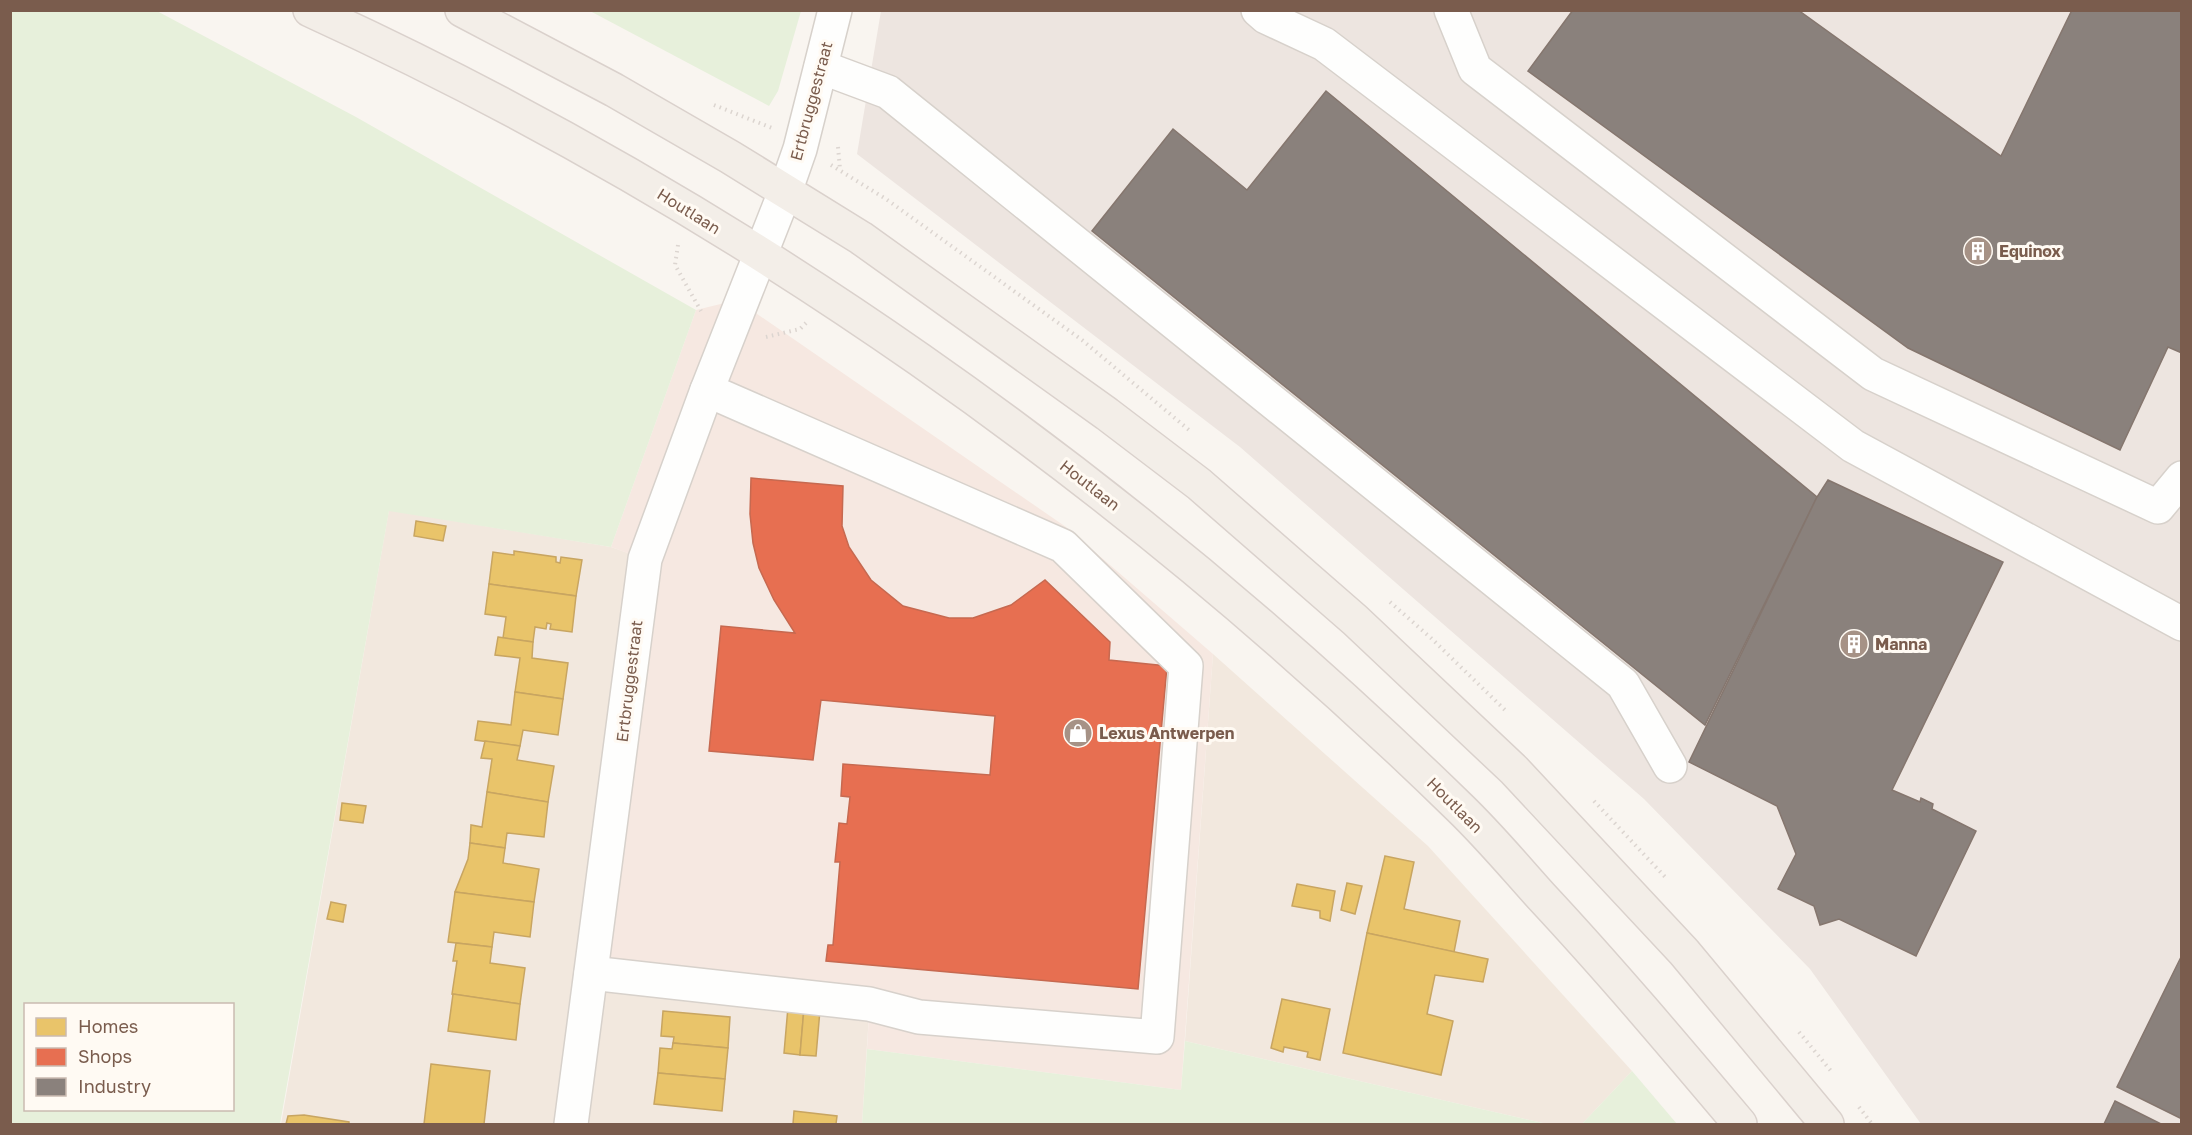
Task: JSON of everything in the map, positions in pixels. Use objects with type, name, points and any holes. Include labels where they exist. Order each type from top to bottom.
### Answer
[{"type":"main road","name":"Houtlaan","points":[[310,10],[448,78],[660,192],[824,295],[996,411],[1170,547],[1317,674],[1463,811],[1635,998],[1740,1125]]},
{"type":"main road","points":[[462,10],[614,90],[861,238],[1116,421],[1199,484],[1355,620],[1514,770],[1684,952],[1827,1125]]},
{"type":"street","name":"Ertbruggestraat","points":[[571,1125],[645,559],[707,390],[786,192],[835,10]]},
{"type":"street","points":[[1258,10],[1266,17],[1324,44],[1853,446],[2181,624]]},
{"type":"street","points":[[1451,10],[1475,69],[1873,374],[2158,507],[2181,478]]},
{"type":"street","points":[[821,67],[888,92],[1623,684],[1670,765]]},
{"type":"street","points":[[591,973],[869,1004],[919,1017],[1157,1037],[1186,666],[1063,546],[707,390]]},
{"type":"shaded area","points":[[881,11],[2181,11],[2181,1124],[1921,1124],[1810,969],[1644,799],[1240,447],[857,154]]},
{"type":"shaded area","points":[[737,300],[1066,527],[1213,654],[1181,1090],[867,1049],[869,1015],[590,984],[644,559],[611,547],[696,310]]},
{"type":"shaded area","points":[[389,510],[611,547],[645,559],[869,1014],[862,1124],[281,1124]]},
{"type":"shaded area","points":[[1213,654],[1428,846],[1632,1071],[1582,1124],[1547,1124],[1185,1041]]},
{"type":"green space","points":[[155,10],[356,117],[696,310],[611,547],[389,511],[280,1124],[11,1124],[11,11]]},
{"type":"green space","points":[[590,11],[801,11],[778,91],[769,106]]},
{"type":"green space","points":[[1185,1041],[1547,1124],[862,1124],[867,1049],[1181,1090]]},
{"type":"green space","points":[[1632,1071],[1677,1124],[1582,1124]]},
{"type":"building: Homes","points":[[416,521],[446,526],[443,541],[414,536]]},
{"type":"building: Homes","points":[[514,551],[556,557],[556,562],[560,563],[561,557],[582,560],[576,596],[489,584],[493,552],[514,555]]},
{"type":"building: Homes","points":[[489,584],[576,596],[572,632],[550,629],[551,624],[547,623],[546,629],[535,627],[533,642],[503,638],[506,617],[485,614]]},
{"type":"building: Homes","points":[[498,637],[533,642],[532,658],[568,663],[563,699],[515,692],[520,658],[495,655]]},
{"type":"building: Homes","points":[[515,692],[563,699],[558,735],[523,730],[520,746],[475,740],[478,721],[511,725]]},
{"type":"building: Homes","points":[[485,741],[520,746],[517,760],[554,766],[548,802],[487,792],[492,759],[481,758]]},
{"type":"building: Homes","points":[[487,792],[548,802],[544,837],[507,833],[505,848],[470,843],[471,825],[482,827]]},
{"type":"building: Homes","points":[[342,803],[366,806],[363,823],[340,820]]},
{"type":"building: Homes","points":[[470,843],[505,848],[503,863],[539,869],[534,902],[455,892],[468,859]]},
{"type":"building: Homes","points":[[1385,856],[1414,862],[1404,909],[1460,921],[1454,952],[1367,933]]},
{"type":"building: Homes","points":[[1347,883],[1362,886],[1355,914],[1341,910]]},
{"type":"building: Homes","points":[[1297,884],[1335,891],[1330,921],[1320,918],[1320,911],[1292,906]]},
{"type":"building: Homes","points":[[455,892],[534,902],[530,937],[494,932],[492,947],[448,942]]},
{"type":"building: Homes","points":[[331,902],[346,905],[343,922],[327,919]]},
{"type":"building: Homes","points":[[1367,933],[1488,959],[1483,982],[1435,975],[1427,1014],[1453,1021],[1441,1075],[1343,1053]]},
{"type":"building: Homes","points":[[456,943],[492,947],[490,963],[525,968],[520,1004],[452,994],[457,961],[453,961]]},
{"type":"building: Homes","points":[[453,994],[520,1004],[516,1040],[448,1031]]},
{"type":"building: Homes","points":[[1282,999],[1330,1009],[1320,1060],[1307,1057],[1308,1052],[1284,1047],[1283,1052],[1271,1048]]},
{"type":"building: Homes","points":[[788,1007],[804,1008],[800,1055],[784,1053]]},
{"type":"building: Homes","points":[[804,1008],[820,1010],[816,1056],[800,1055]]},
{"type":"building: Homes","points":[[663,1011],[730,1017],[728,1048],[673,1043],[674,1037],[661,1036]]},
{"type":"building: Homes","points":[[673,1043],[728,1048],[725,1079],[658,1073],[660,1048],[672,1049]]},
{"type":"building: Homes","points":[[431,1064],[490,1071],[484,1124],[424,1124]]},
{"type":"building: Homes","points":[[658,1073],[725,1079],[722,1111],[654,1104]]},
{"type":"building: Homes","points":[[794,1111],[837,1116],[836,1124],[793,1124]]},
{"type":"building: Homes","points":[[304,1115],[349,1122],[349,1124],[286,1124],[288,1116]]},
{"type":"building: Shops","name":"Lexus Antwerpen","points":[[751,478],[843,486],[842,526],[849,547],[871,580],[903,606],[949,618],[973,618],[1011,605],[1045,580],[1110,642],[1109,660],[1167,666],[1138,989],[826,961],[828,945],[833,945],[840,862],[835,862],[839,823],[847,824],[850,797],[841,796],[843,764],[990,775],[995,716],[821,700],[813,760],[709,751],[721,626],[795,633],[774,600],[759,568],[753,543],[750,514]]},
{"type":"building: Industry","name":"Equinox","points":[[1573,10],[1798,10],[2001,156],[2072,10],[2182,10],[2182,353],[2168,347],[2120,450],[1908,348],[1528,71]]},
{"type":"building: Industry","points":[[1326,91],[1817,497],[1705,725],[1092,231],[1173,129],[1247,190]]},
{"type":"building: Industry","name":"Manna","points":[[1828,480],[2003,562],[1892,790],[1920,802],[1921,798],[1933,804],[1932,809],[1976,831],[1916,956],[1839,919],[1820,925],[1814,906],[1778,889],[1796,854],[1777,806],[1689,762],[1817,497]]},
{"type":"building: Industry","points":[[2182,955],[2182,1119],[2117,1087]]},
{"type":"building: Industry","points":[[2115,1101],[2161,1124],[2104,1124]]},
{"type":"place","name":"Equinox","points":[[1978,251]]},
{"type":"place","name":"Manna","points":[[1854,644]]},
{"type":"place","name":"Lexus Antwerpen","points":[[1078,733]]}]
